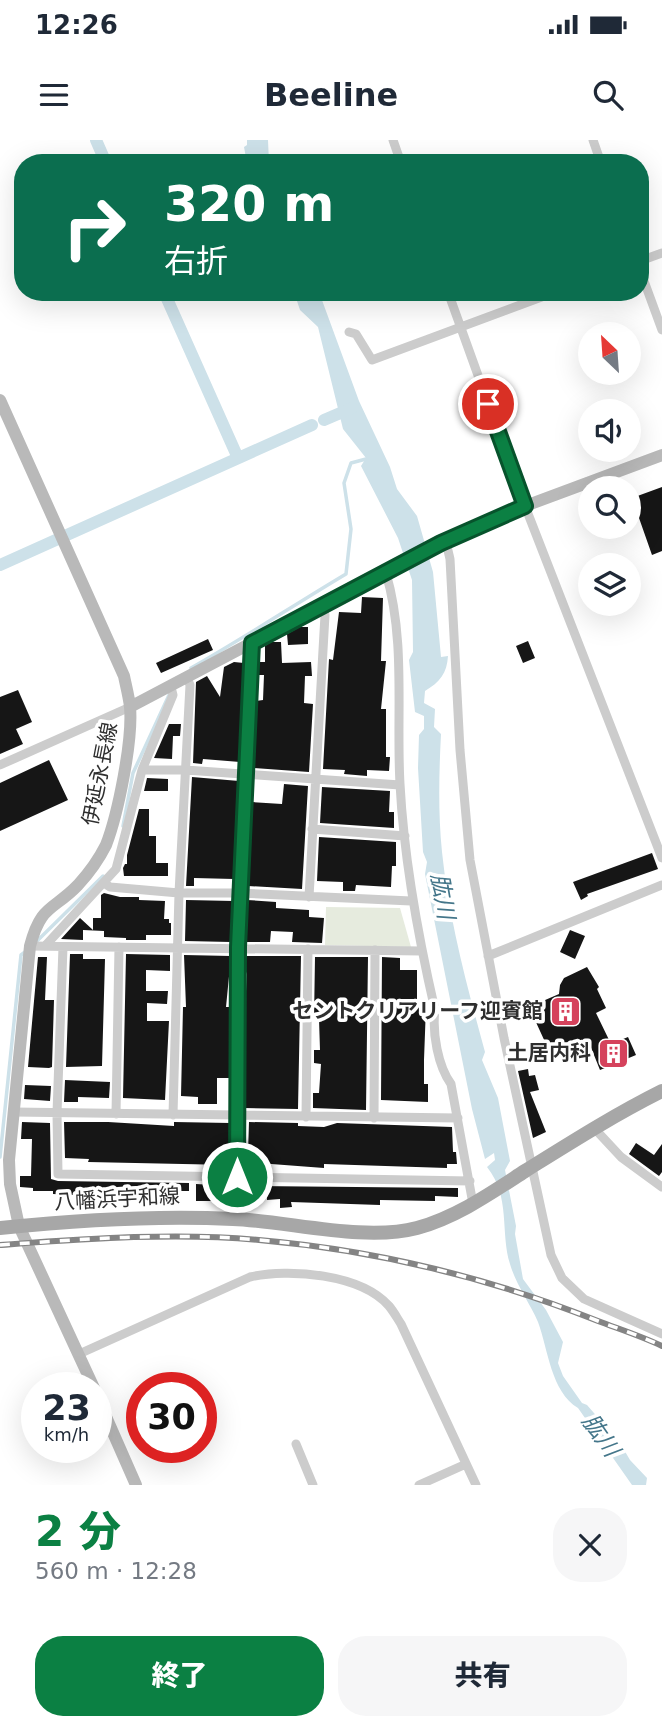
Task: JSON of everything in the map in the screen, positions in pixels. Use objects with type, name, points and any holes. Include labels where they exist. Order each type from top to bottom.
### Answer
[{"type":"main road","name":"伊延永長線","points":[[0,400],[124,676],[130,707],[129,744],[116,812],[106,845],[77,886],[41,915],[30,946],[9,1172],[19,1226],[86,1372]]},
{"type":"main road","points":[[130,707],[443,542],[525,506],[662,455]]},
{"type":"main road","points":[[530,1168],[594,1128],[662,1091]]},
{"type":"main road","name":"八幡浜宇和線","points":[[0,1228],[151,1216],[237,1219],[375,1232],[401,1231],[435,1223],[477,1202],[530,1168]]},
{"type":"main road","points":[[112,1430],[136,1485]]},
{"type":"street","points":[[649,295],[662,330]]},
{"type":"street","points":[[451,301],[525,506],[662,858]]},
{"type":"street","points":[[349,332],[356,334],[372,360],[531,301]]},
{"type":"street","points":[[443,542],[450,559],[460,750],[470,860],[530,1168],[551,1255],[562,1279],[584,1299],[662,1334]]},
{"type":"street","points":[[386,573],[398,641],[400,785],[411,901],[435,1010],[433,1024],[444,1074],[451,1084],[470,1181],[477,1202]]},
{"type":"street","points":[[309,897],[325,615],[323,605]]},
{"type":"street","points":[[237,1219],[238,947],[252,643]]},
{"type":"street","points":[[173,1115],[179,893],[190,685],[187,678]]},
{"type":"street","points":[[45,946],[120,863],[138,778],[173,695],[171,687]]},
{"type":"street","points":[[0,765],[130,707]]},
{"type":"street","points":[[142,770],[186,770],[400,785]]},
{"type":"street","points":[[313,829],[405,836]]},
{"type":"street","points":[[104,883],[110,887],[179,893],[240,893],[411,901]]},
{"type":"street","points":[[488,956],[662,885]]},
{"type":"street","points":[[30,946],[421,951]]},
{"type":"street","points":[[63,947],[57,1113],[58,1174],[470,1181]]},
{"type":"street","points":[[116,1114],[119,947]]},
{"type":"street","points":[[306,1117],[308,949]]},
{"type":"street","points":[[374,1118],[376,950]]},
{"type":"street","points":[[13,1112],[458,1118]]},
{"type":"street","points":[[594,1128],[621,1157],[662,1187]]},
{"type":"street","points":[[79,1354],[250,1277],[291,1272],[348,1282],[370,1291],[388,1305],[401,1324],[476,1485]]},
{"type":"street","points":[[296,1444],[313,1485]]},
{"type":"street","points":[[419,1485],[466,1464]]},
{"type":"shaded area","points":[[326,907],[400,908],[411,947],[325,945]]},
{"type":"water","points":[[247,140],[268,140],[269,154],[245,154],[244,147]]},
{"type":"water","name":"肱川","points":[[297,301],[322,301],[359,401],[390,467],[397,489],[417,516],[433,572],[441,657],[448,656],[442,676],[425,691],[424,703],[435,709],[434,727],[441,734],[439,808],[445,877],[459,953],[485,1052],[482,1060],[498,1098],[510,1161],[505,1170],[523,1279],[546,1310],[563,1342],[558,1363],[563,1376],[582,1403],[587,1405],[620,1443],[630,1460],[647,1478],[646,1485],[632,1485],[578,1408],[562,1392],[556,1381],[538,1322],[510,1264],[502,1202],[494,1178],[487,1167],[495,1160],[494,1153],[485,1159],[472,1109],[425,874],[427,862],[423,852],[418,768],[419,735],[424,729],[424,716],[415,712],[409,660],[413,652],[412,580],[398,538],[361,466],[366,458],[343,429],[318,327],[300,310]]},
{"type":"building","points":[[662,487],[662,551],[652,555],[641,524],[641,495]]},
{"type":"building","points":[[362,597],[383,598],[381,661],[386,661],[381,709],[386,709],[386,757],[390,757],[389,771],[367,770],[367,776],[344,774],[345,770],[323,769],[329,659],[333,660],[339,612],[361,613]]},
{"type":"building","points":[[300,627],[308,627],[308,644],[288,645],[287,634]]},
{"type":"building","points":[[208,639],[213,650],[161,673],[156,663]]},
{"type":"building","points":[[528,641],[535,658],[523,663],[516,646]]},
{"type":"building","points":[[271,642],[281,642],[282,663],[311,662],[312,676],[305,676],[304,703],[313,704],[309,772],[253,768],[256,701],[263,700],[264,675],[258,675],[258,662],[265,662],[265,646]]},
{"type":"building","points":[[234,662],[244,663],[240,762],[203,759],[202,764],[193,763],[196,682],[207,676],[220,697],[224,667]]},
{"type":"building","points":[[18,690],[32,722],[16,729],[23,744],[0,754],[0,697]]},
{"type":"building","points":[[169,724],[181,724],[180,736],[173,736],[172,759],[154,758]]},
{"type":"building","points":[[49,760],[68,800],[0,831],[0,783]]},
{"type":"building","points":[[192,777],[239,781],[234,879],[194,878],[194,886],[186,886]]},
{"type":"building","points":[[147,778],[168,779],[168,791],[144,791]]},
{"type":"building","points":[[284,784],[308,786],[302,889],[248,886],[252,802],[282,804]]},
{"type":"building","points":[[322,787],[390,791],[389,812],[394,812],[394,828],[320,823]]},
{"type":"building","points":[[139,809],[149,809],[149,836],[156,836],[156,863],[168,863],[168,876],[124,876],[123,868],[127,864]]},
{"type":"building","points":[[319,837],[396,842],[396,866],[392,866],[391,887],[356,885],[355,891],[343,891],[343,882],[317,881]]},
{"type":"building","points":[[652,853],[658,869],[587,894],[588,896],[581,900],[573,882]]},
{"type":"building","points":[[104,893],[120,897],[139,897],[139,900],[165,901],[164,919],[169,919],[171,923],[171,935],[146,935],[146,940],[126,940],[104,937],[104,931],[83,930],[83,940],[61,939],[80,918],[93,930],[93,918],[101,918],[101,895]]},
{"type":"building","points":[[186,900],[233,901],[231,942],[185,941]]},
{"type":"building","points":[[247,900],[276,902],[276,908],[309,910],[309,917],[324,918],[322,943],[292,942],[293,932],[271,931],[270,942],[245,942]]},
{"type":"building","points":[[570,930],[585,936],[575,959],[560,952]]},
{"type":"building","points":[[70,954],[83,954],[83,959],[105,959],[102,1066],[66,1067]]},
{"type":"building","points":[[126,954],[170,955],[170,971],[146,970],[146,991],[168,991],[167,1004],[147,1003],[147,1021],[169,1021],[165,1100],[123,1098]]},
{"type":"building","points":[[184,955],[231,956],[226,1007],[231,1007],[231,1078],[217,1078],[217,1104],[198,1104],[198,1097],[181,1096],[183,1007],[186,1007]]},
{"type":"building","points":[[245,956],[301,956],[298,1109],[244,1108],[247,974]]},
{"type":"building","points":[[38,957],[47,957],[45,1000],[54,1000],[52,1067],[49,1068],[28,1067]]},
{"type":"building","points":[[315,957],[368,957],[366,1110],[313,1108],[313,1093],[319,1093],[321,1064],[314,1063],[314,1050],[320,1050],[319,1019],[314,1019]]},
{"type":"building","points":[[382,957],[400,958],[400,970],[417,970],[417,1006],[426,1006],[424,1084],[428,1084],[428,1102],[381,1100]]},
{"type":"building","name":"セントクリアリーフ迎賓館","points":[[587,967],[599,987],[597,989],[606,1008],[596,1013],[611,1044],[628,1037],[636,1055],[600,1070],[588,1040],[551,1055],[529,1007],[559,994],[564,978]]},
{"type":"building","points":[[528,1069],[529,1076],[535,1075],[539,1090],[530,1092],[546,1132],[533,1138],[518,1071]]},
{"type":"building","points":[[65,1080],[110,1082],[109,1098],[78,1097],[78,1102],[64,1102]]},
{"type":"building","points":[[25,1085],[51,1086],[50,1101],[24,1099]]},
{"type":"building","points":[[22,1122],[50,1123],[51,1179],[189,1183],[189,1191],[177,1191],[177,1203],[134,1202],[134,1198],[53,1194],[53,1191],[33,1191],[33,1188],[20,1187],[20,1176],[31,1176],[32,1139],[21,1139]]},
{"type":"building","points":[[64,1122],[174,1126],[174,1122],[230,1123],[230,1165],[88,1162],[89,1159],[65,1158]]},
{"type":"building","points":[[249,1122],[298,1123],[298,1126],[324,1127],[337,1123],[452,1127],[453,1152],[456,1152],[457,1164],[447,1164],[447,1168],[324,1164],[324,1168],[258,1163],[258,1166],[244,1167],[244,1153],[248,1153]]},
{"type":"building","points":[[636,1143],[654,1155],[662,1144],[662,1172],[659,1176],[629,1154]]},
{"type":"building","points":[[196,1184],[230,1186],[230,1201],[196,1201]]},
{"type":"building","points":[[244,1186],[458,1188],[458,1197],[435,1196],[435,1201],[380,1200],[380,1205],[291,1202],[292,1207],[280,1208],[280,1199],[267,1200],[267,1197],[249,1197],[249,1205],[244,1205]]},
{"type":"waterway","points":[[96,140],[102,154]]},
{"type":"waterway","points":[[168,301],[238,458]]},
{"type":"waterway","points":[[324,420],[352,408]]},
{"type":"waterway","points":[[0,565],[312,425]]},
{"type":"waterway","points":[[191,668],[346,574],[351,529],[344,483],[351,463],[366,459]]},
{"type":"waterway","points":[[123,826],[133,773],[169,695]]},
{"type":"waterway","points":[[36,942],[103,876]]},
{"type":"waterway","points":[[0,1157],[21,955],[25,952]]},
{"type":"railway","points":[[0,1245],[130,1237],[195,1237],[259,1240],[346,1251],[474,1279],[557,1306],[662,1346]]},
{"type":"place","name":"セントクリアリーフ迎賓館","points":[[566,1011]]},
{"type":"place","name":"土居内科","points":[[614,1053]]},
{"type":"route","points":[[237,1177],[238,947],[252,643],[441,543],[525,506],[488,404]]}]
